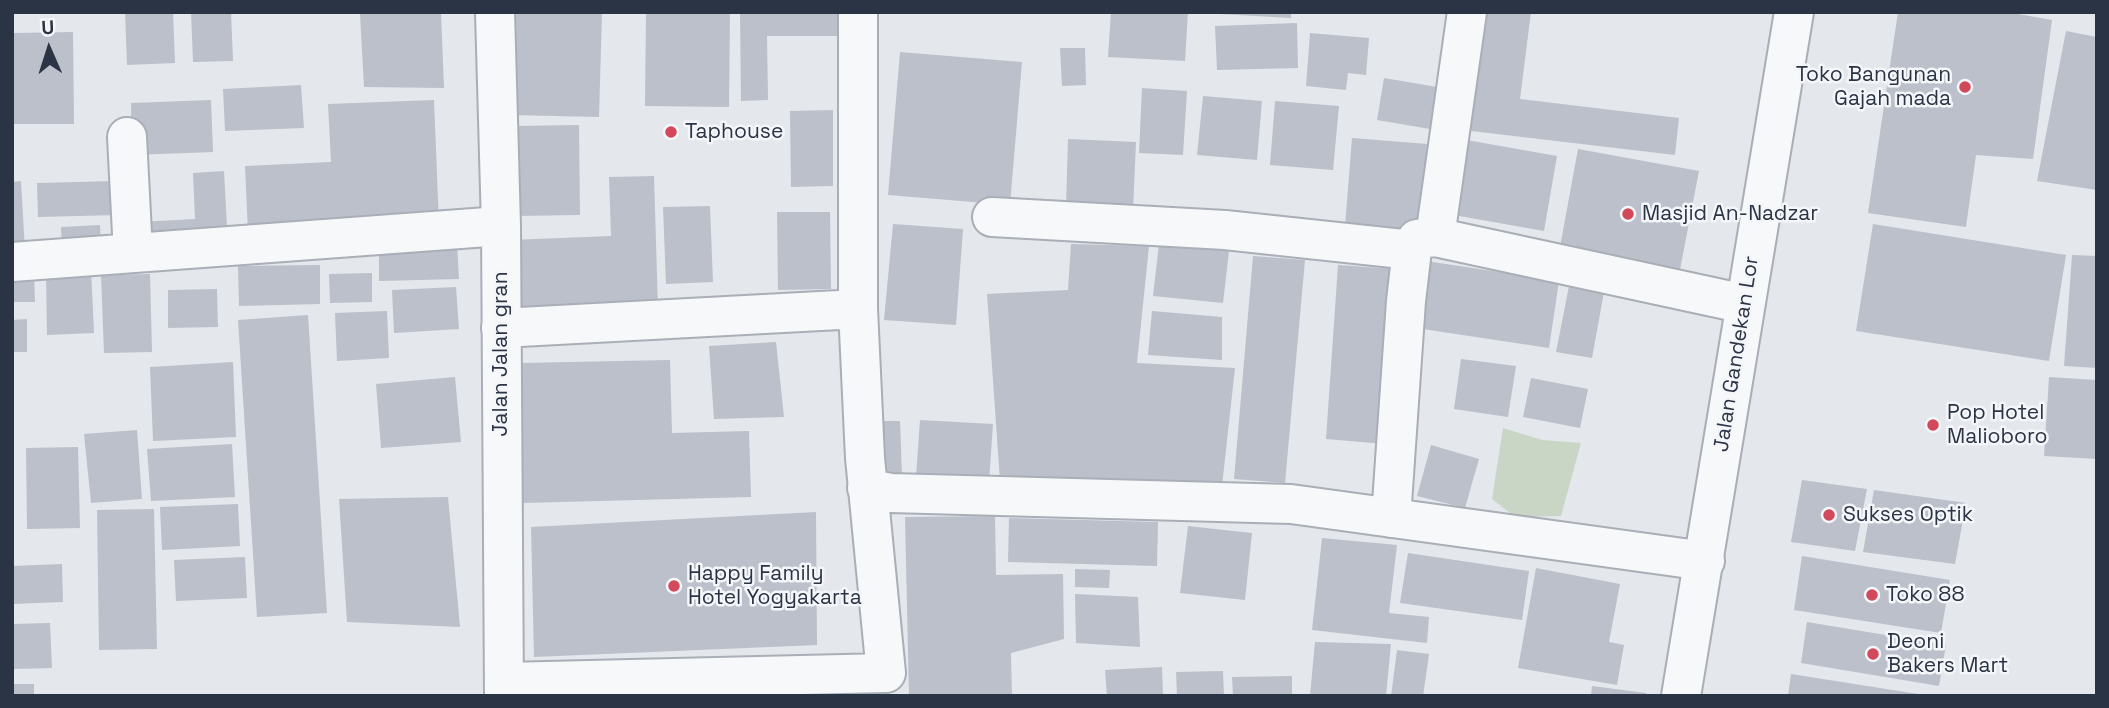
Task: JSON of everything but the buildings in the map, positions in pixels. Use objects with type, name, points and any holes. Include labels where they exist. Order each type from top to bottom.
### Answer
[{"type":"street","name":"Jalan Jalan gran","points":[[495,12],[501,226],[504,689]]},
{"type":"street","points":[[504,689],[886,684],[867,488],[858,309],[859,12]]},
{"type":"street","points":[[1391,518],[1423,244],[1467,12]]},
{"type":"street","name":"Jalan Gandekan Lor","points":[[1681,696],[1794,12]]},
{"type":"street","points":[[127,137],[133,253]]},
{"type":"street","points":[[992,217],[1423,244],[1745,304]]},
{"type":"street","points":[[12,262],[501,226]]},
{"type":"street","points":[[501,328],[858,309]]},
{"type":"street","points":[[867,488],[891,493],[1291,504],[1705,561]]},
{"type":"green space","points":[[1503,428],[1542,440],[1581,443],[1561,516],[1515,517],[1492,499]]},
{"type":"place","name":"Toko Bangunan Gajah mada","points":[[1965,87]]},
{"type":"place","name":"Taphouse","points":[[671,132]]},
{"type":"place","name":"Masjid An-Nadzar","points":[[1628,214]]},
{"type":"place","name":"Pop Hotel Malioboro","points":[[1933,425]]},
{"type":"place","name":"Sukses Optik","points":[[1829,515]]},
{"type":"place","name":"Happy Family Hotel Yogyakarta","points":[[674,586]]},
{"type":"place","name":"Toko 88","points":[[1872,595]]},
{"type":"place","name":"Deoni Bakers Mart","points":[[1873,654]]}]
